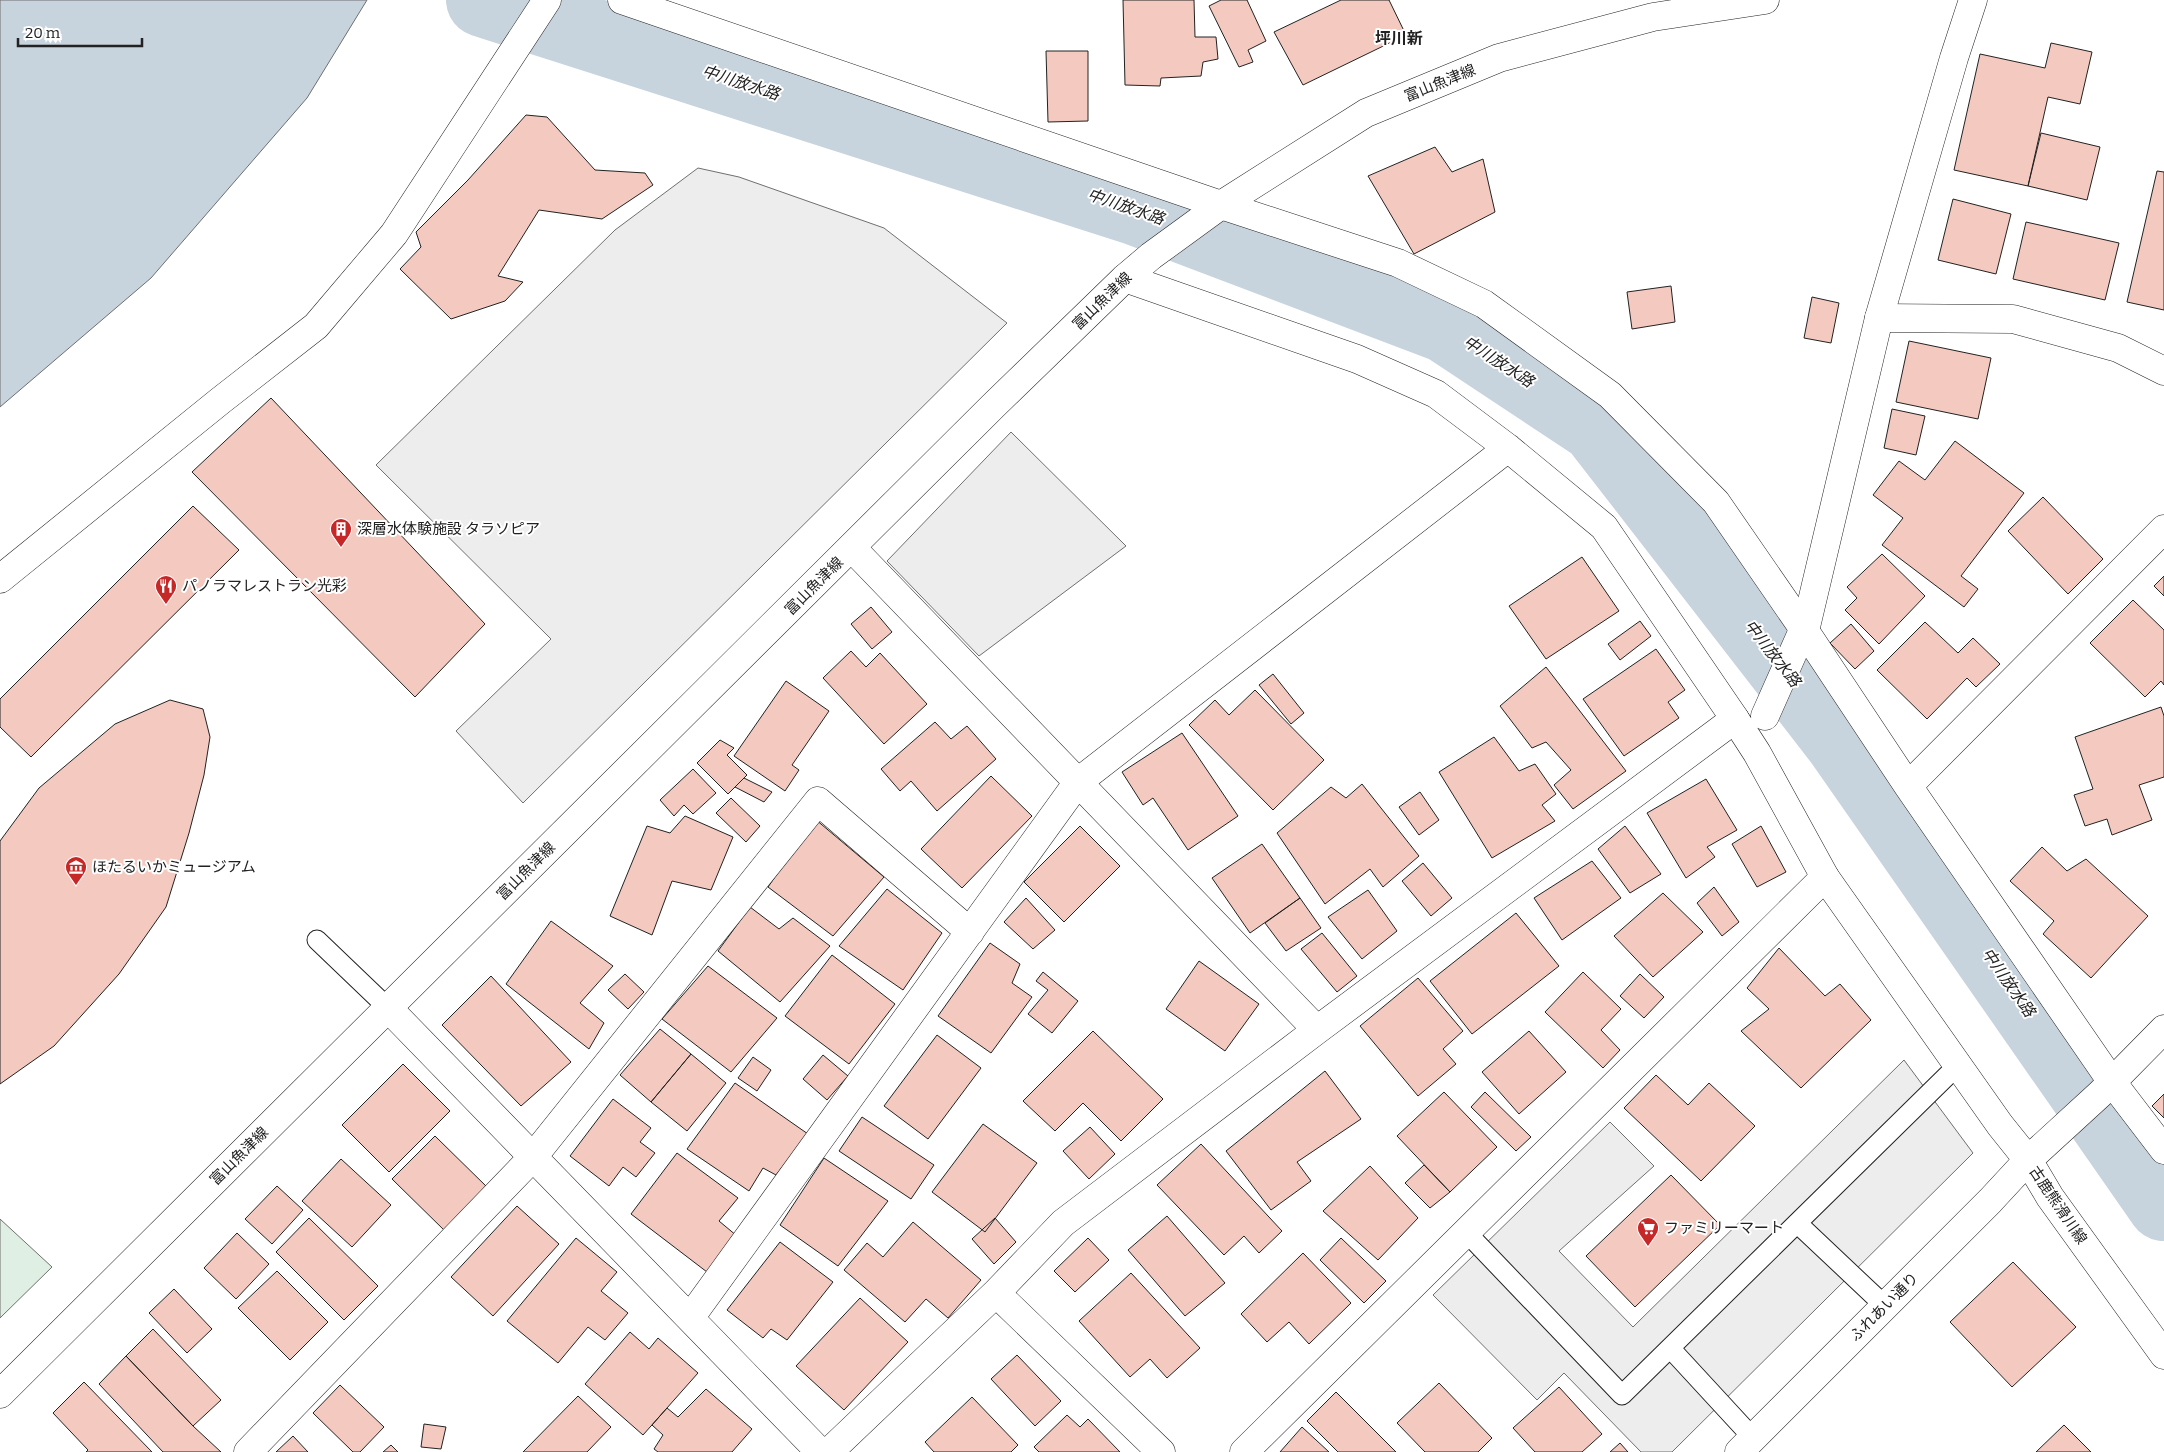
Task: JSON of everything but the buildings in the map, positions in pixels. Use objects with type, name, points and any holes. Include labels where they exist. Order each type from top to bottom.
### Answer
[{"type":"street","points":[[0,579],[316,326],[394,234],[547,0]]},
{"type":"street","points":[[622,0],[1215,209],[1398,262],[1484,304],[1610,395],[1716,502],[1802,634],[1908,786],[2106,1088],[2164,1150]]},
{"type":"street","name":"富山魚津線","points":[[0,1394],[993,406],[1125,278],[1151,256],[1215,209],[1366,113],[1498,58],[1654,16],[1765,0]]},
{"type":"street","points":[[1757,753],[1765,716],[1802,634],[1880,318],[1954,58],[1973,0]]},
{"type":"street","points":[[1125,278],[1357,359],[1436,394],[1508,448],[1604,527],[1757,753],[1825,877],[2000,1125],[2028,1160]]},
{"type":"street","points":[[1880,318],[2013,319],[2118,348],[2164,371]]},
{"type":"street","points":[[690,1318],[1078,782],[1508,448]]},
{"type":"street","points":[[1908,786],[2164,529]]},
{"type":"street","points":[[852,548],[1317,1030]]},
{"type":"street","points":[[829,1452],[996,1293],[1063,1222],[1317,1030],[1735,719]]},
{"type":"street","points":[[248,1452],[533,1157],[818,801],[970,932]]},
{"type":"street","points":[[1244,1452],[1825,877]]},
{"type":"street","points":[[388,1008],[820,1452]]},
{"type":"street","name":"古鹿熊滑川線","points":[[2164,1029],[2106,1088],[2028,1160],[2050,1197],[2164,1355]]},
{"type":"street","name":"ふれあい通り","points":[[1746,1445],[1990,1201],[2028,1160]]},
{"type":"street","points":[[996,1293],[1161,1452]]},
{"type":"lane","points":[[317,940],[388,1008]]},
{"type":"lane","points":[[1466,1232],[1622,1395],[1958,1065]]},
{"type":"lane","points":[[1797,1223],[1885,1306]]},
{"type":"lane","points":[[1670,1348],[1746,1445]]},
{"type":"green space","points":[[0,1219],[52,1267],[0,1318]]},
{"type":"shaded area","points":[[0,0],[367,0],[307,98],[151,278],[0,407]]},
{"type":"shaded area","points":[[698,168],[739,177],[884,228],[1007,323],[523,803],[456,731],[551,639],[376,465],[615,230]]},
{"type":"shaded area","points":[[1011,432],[1126,546],[979,656],[887,561]]},
{"type":"shaded area","points":[[1904,1060],[1973,1153],[1672,1452],[1641,1452],[1564,1373],[1537,1400],[1433,1295],[1610,1122],[1654,1166],[1559,1251],[1633,1327]]},
{"type":"waterway","name":"中川放水路","points":[[483,0],[1135,208],[1446,326],[1597,426],[1842,742],[2164,1204]]},
{"type":"place","name":"深層水体験施設 タラソピア","points":[[341,548]]},
{"type":"place","name":"パノラマレストラン光彩","points":[[166,605]]},
{"type":"place","name":"ほたるいかミュージアム","points":[[76,886]]},
{"type":"place","name":"ファミリーマート","points":[[1648,1247]]},
{"type":"district","name":"坪川新","points":[[1399,38]]}]
